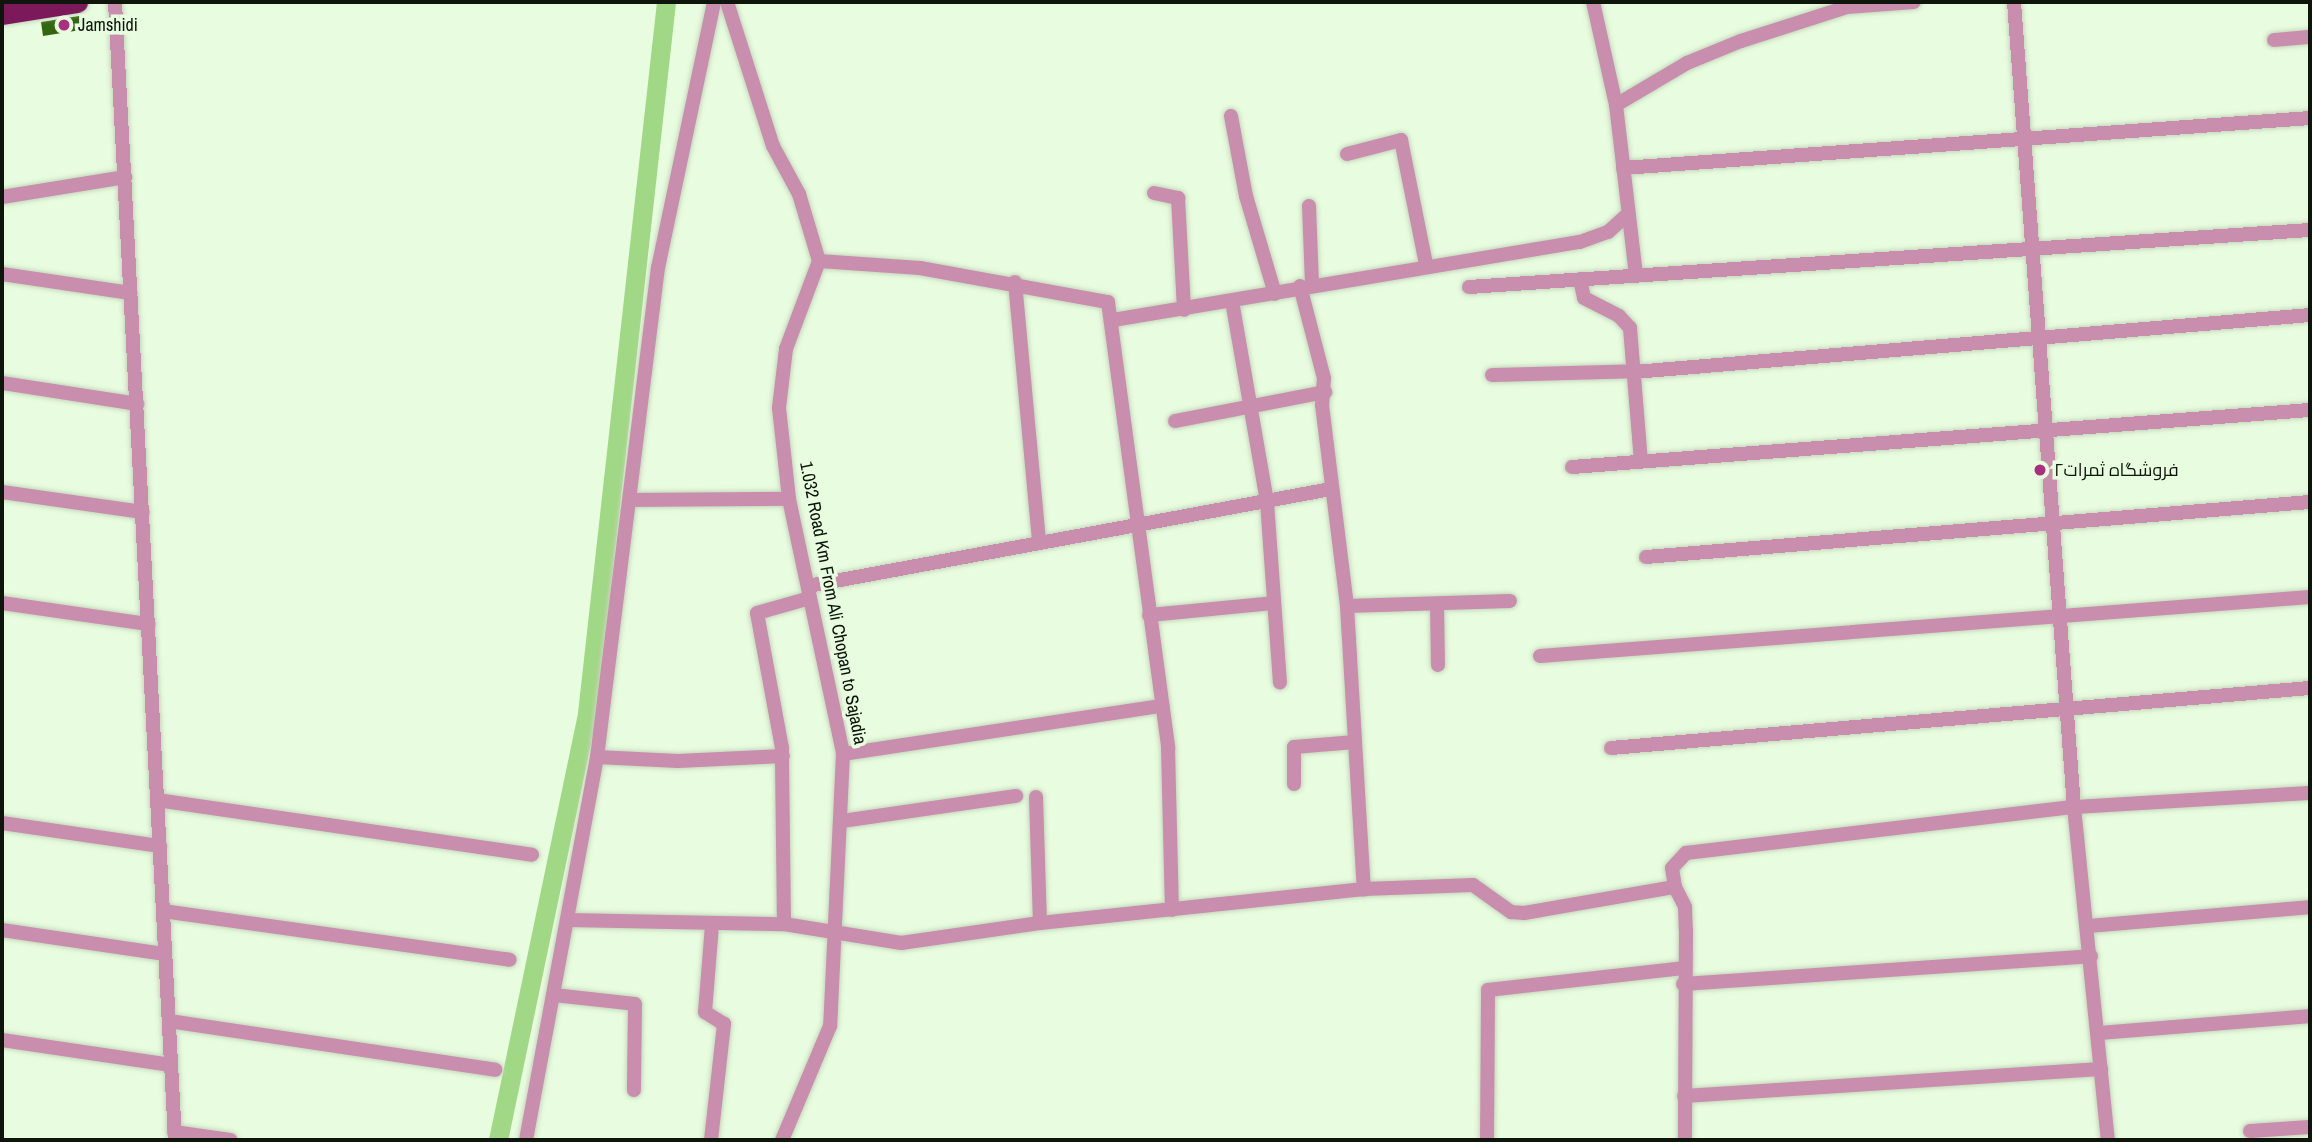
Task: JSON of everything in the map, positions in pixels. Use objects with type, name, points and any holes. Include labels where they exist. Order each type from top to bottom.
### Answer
[{"type":"highway","points":[[2,14],[77,2]]},
{"type":"street","points":[[115,2],[174,1136],[230,1140]]},
{"type":"street","points":[[526,1140],[597,757],[658,268],[714,2]]},
{"type":"street","points":[[727,2],[774,146],[799,194],[819,261],[920,268],[1015,282],[1106,301],[1112,320],[1162,706],[1172,910]]},
{"type":"street","points":[[1594,2],[1616,106],[1636,275]]},
{"type":"street","points":[[1616,106],[1687,63],[1741,41],[1847,7],[1914,2]]},
{"type":"street","points":[[2014,2],[2074,807],[2090,926],[2108,1140]]},
{"type":"street","points":[[2274,40],[2310,37]]},
{"type":"street","points":[[1231,116],[1246,196],[1275,294]]},
{"type":"street","points":[[1623,168],[2024,141],[2310,118]]},
{"type":"street","points":[[1347,154],[1401,140],[1426,264]]},
{"type":"street","points":[[2,197],[125,177]]},
{"type":"street","points":[[1154,193],[1178,198],[1184,310]]},
{"type":"street","points":[[1310,206],[1306,285],[1325,391],[1331,489],[1348,606],[1364,889]]},
{"type":"street","points":[[1112,320],[1275,294],[1306,285],[1426,264],[1580,242],[1608,232],[1628,214]]},
{"type":"street","points":[[1469,287],[2310,230]]},
{"type":"street","name":"1.032 Road Km From Ali Chopan to Sajadia","points":[[782,1140],[830,1027],[842,821],[843,754],[789,499],[779,408],[786,349],[819,261]]},
{"type":"street","points":[[2,274],[131,293]]},
{"type":"street","points":[[1580,279],[1584,298],[1627,322],[1641,461]]},
{"type":"street","points":[[1015,282],[1040,542]]},
{"type":"street","points":[[1232,301],[1267,502],[1279,683]]},
{"type":"street","points":[[1492,376],[1634,371],[2039,340],[2310,314]]},
{"type":"street","points":[[2,383],[137,404]]},
{"type":"street","points":[[1175,421],[1325,391]]},
{"type":"street","points":[[1572,467],[2046,433],[2310,410]]},
{"type":"street","points":[[784,924],[783,757],[757,613],[809,592],[1040,542],[1331,489]]},
{"type":"street","points":[[2,492],[143,512]]},
{"type":"street","points":[[631,500],[789,499]]},
{"type":"street","points":[[1646,557],[2053,526],[2310,502]]},
{"type":"street","points":[[1540,656],[2310,597]]},
{"type":"street","points":[[1348,606],[1510,601]]},
{"type":"street","points":[[2,603],[148,624]]},
{"type":"street","points":[[1149,615],[1273,603]]},
{"type":"street","points":[[1437,604],[1438,666]]},
{"type":"street","points":[[1611,748],[2310,688]]},
{"type":"street","points":[[843,754],[1162,706]]},
{"type":"street","points":[[1294,784],[1294,747],[1355,742]]},
{"type":"street","points":[[597,757],[678,761],[783,757]]},
{"type":"street","points":[[1685,1140],[1685,906],[1675,887],[1672,868],[1686,853],[2074,807],[2310,793]]},
{"type":"street","points":[[842,821],[1016,796]]},
{"type":"street","points":[[1036,797],[1040,923]]},
{"type":"street","points":[[157,800],[532,855]]},
{"type":"street","points":[[2,823],[160,846]]},
{"type":"street","points":[[568,920],[712,925],[784,924],[901,943],[1040,923],[1364,889],[1473,886],[1511,912],[1524,913],[1675,887]]},
{"type":"street","points":[[2090,926],[2310,907]]},
{"type":"street","points":[[163,911],[510,960]]},
{"type":"street","points":[[711,1140],[724,1024],[705,1012],[712,925]]},
{"type":"street","points":[[2,930],[165,954]]},
{"type":"street","points":[[1683,984],[2091,956]]},
{"type":"street","points":[[1487,1140],[1488,990],[1683,968]]},
{"type":"street","points":[[554,995],[635,1004],[634,1090]]},
{"type":"street","points":[[2100,1032],[2310,1016]]},
{"type":"street","points":[[169,1021],[495,1070]]},
{"type":"street","points":[[2,1040],[171,1065]]},
{"type":"street","points":[[1684,1096],[2101,1069]]},
{"type":"street","points":[[2250,1132],[2310,1127]]},
{"type":"building","name":"Jamshidi","points":[[85,15],[87,29],[43,36],[41,22]]},
{"type":"waterway","points":[[498,1140],[587,713],[666,2]]},
{"type":"place","name":"Jamshidi","points":[[64,25]]},
{"type":"place","name":"فروشگاه ثمرات٢","points":[[2040,470]]}]
